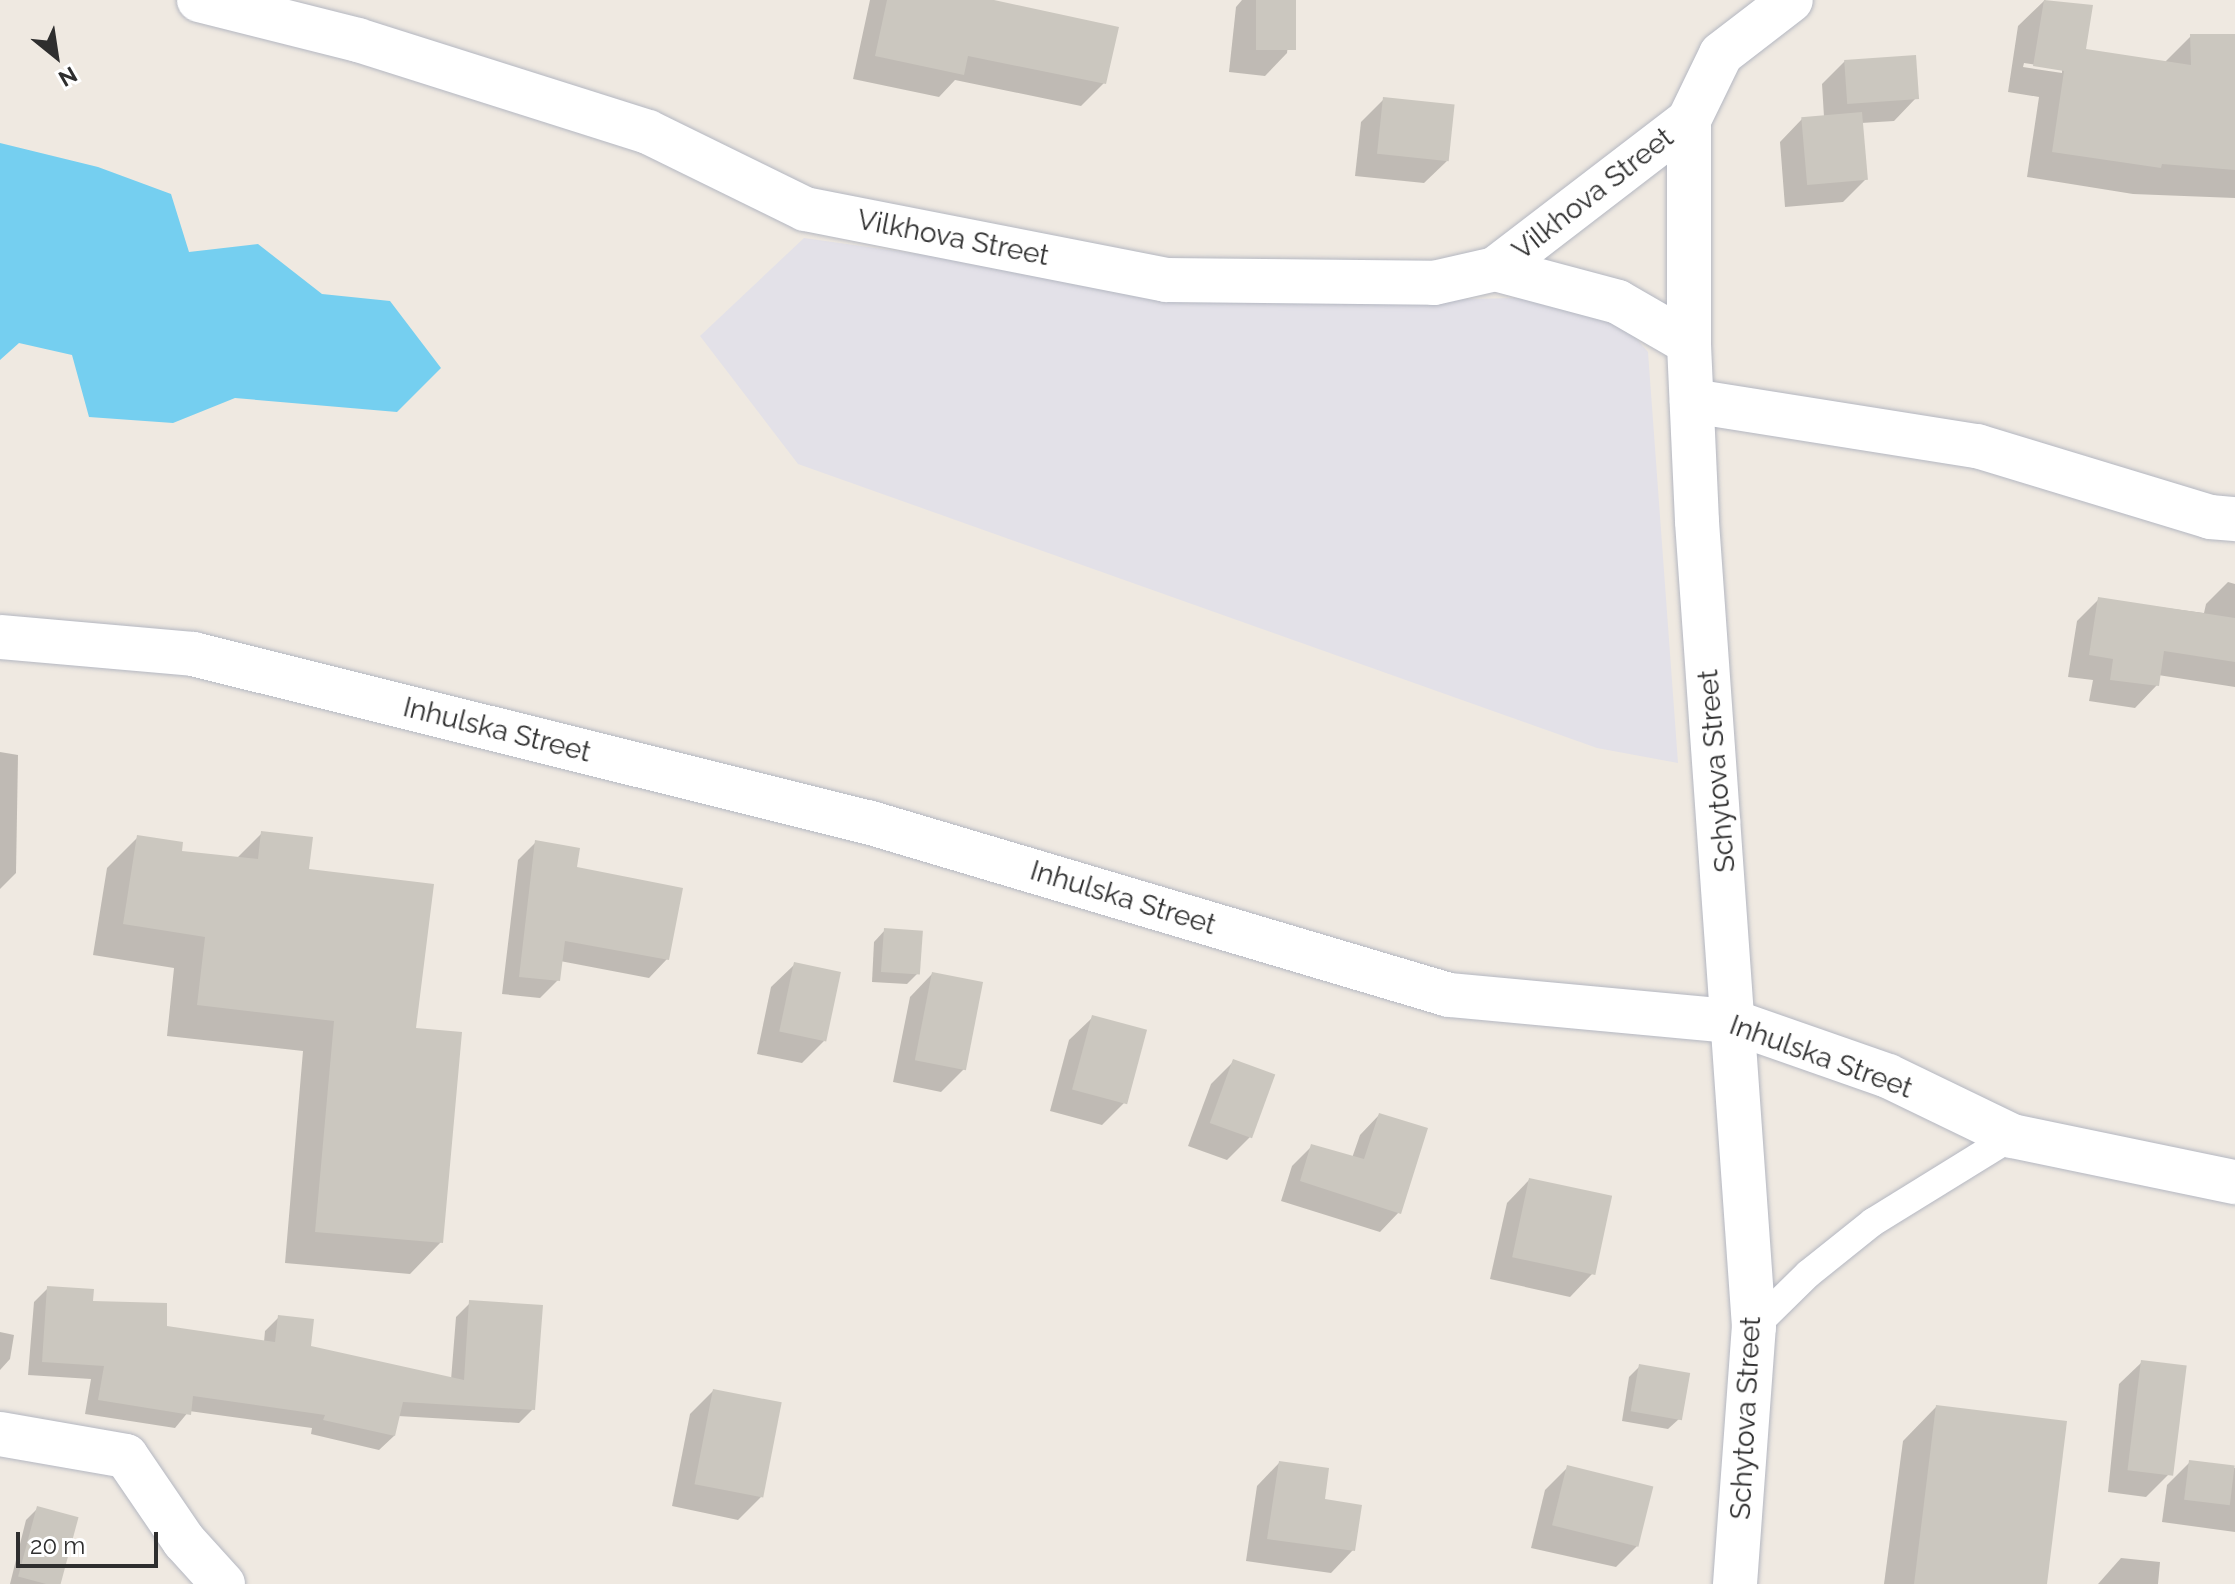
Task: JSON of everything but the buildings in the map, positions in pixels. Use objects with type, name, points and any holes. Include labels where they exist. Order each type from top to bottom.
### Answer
[{"type":"street","name":"Vilkhova Street","points":[[199,0],[358,40],[648,132],[805,209],[1166,280],[1434,283],[1495,269],[1689,120]]},
{"type":"street","name":"Schytova Street","points":[[1735,1584],[1754,1327],[1731,1021],[1692,401],[1689,120],[1721,54],[1776,3]]},
{"type":"street","points":[[1495,269],[1618,302],[1689,343]]},
{"type":"street","points":[[1692,401],[1977,446],[2210,517],[2235,519]]},
{"type":"street","name":"Inhulska Street","points":[[0,637],[209,658],[871,823],[1449,995],[1731,1021],[1888,1076],[2012,1136],[2235,1182]]},
{"type":"street","points":[[0,1434],[126,1456],[184,1541],[223,1584]]},
{"type":"lane","points":[[1754,1327],[1808,1274],[1873,1222],[2012,1136]]},
{"type":"shaded area","points":[[804,238],[1182,291],[1422,300],[1567,297],[1613,312],[1648,352],[1678,763],[1597,748],[798,464],[700,336]]},
{"type":"water","points":[[0,143],[98,167],[171,194],[189,252],[258,244],[322,294],[390,301],[441,368],[397,412],[235,398],[173,423],[89,417],[72,355],[19,343],[0,360]]}]
